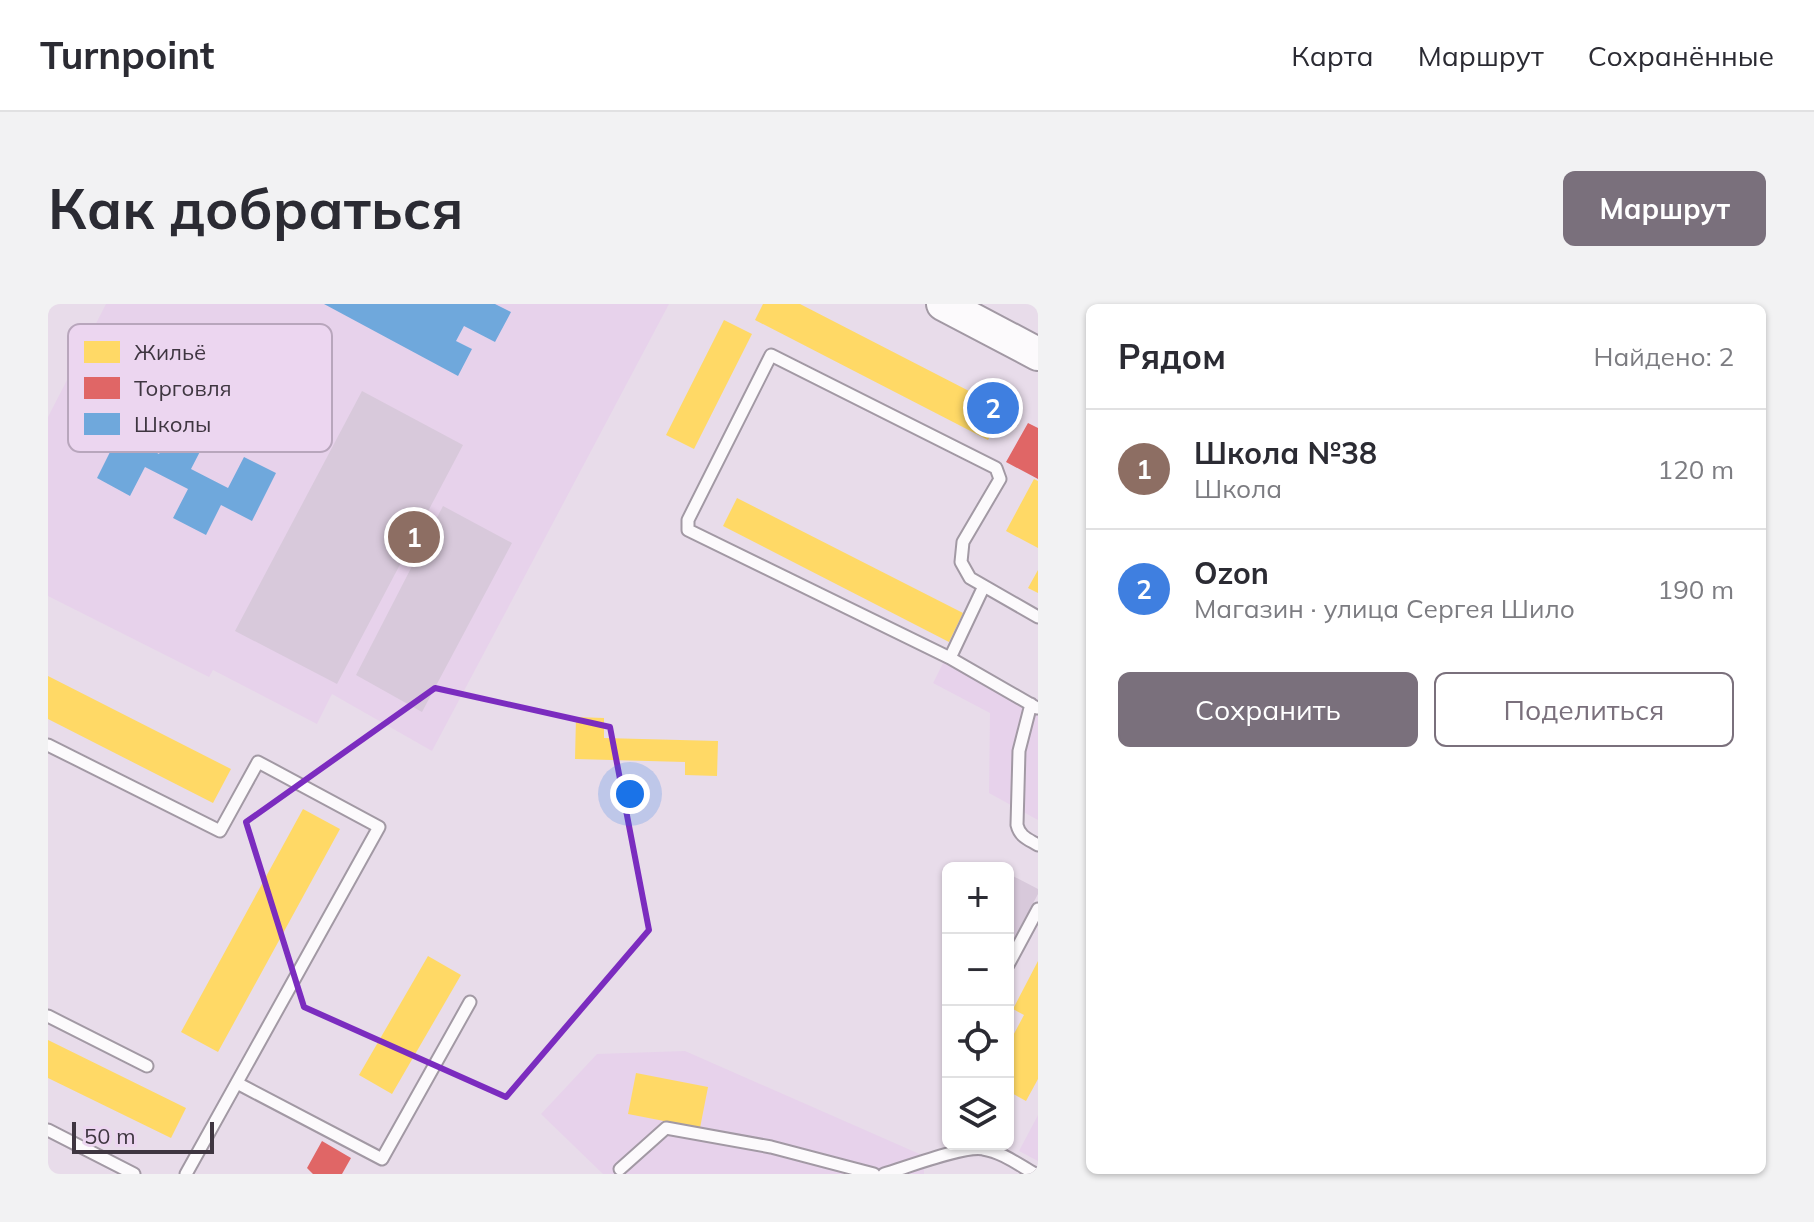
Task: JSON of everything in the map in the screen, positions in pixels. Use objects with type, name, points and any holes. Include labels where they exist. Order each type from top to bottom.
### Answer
[{"type":"street","points":[[943,304],[1038,354]]},
{"type":"lane","points":[[1038,617],[970,578],[961,562],[963,542],[1000,479],[996,468],[771,355],[688,520],[688,530],[950,658],[1035,706],[1019,751],[1017,825],[1025,838],[1038,845]]},
{"type":"lane","points":[[950,658],[984,586]]},
{"type":"lane","points":[[48,745],[220,831],[258,762],[379,827],[186,1174]]},
{"type":"lane","points":[[1014,954],[1038,909]]},
{"type":"lane","points":[[237,1083],[382,1159],[470,1002]]},
{"type":"lane","points":[[48,1016],[147,1066]]},
{"type":"lane","points":[[620,1169],[666,1128],[771,1147],[874,1174]]},
{"type":"lane","points":[[48,1130],[134,1174]]},
{"type":"lane","points":[[884,1174],[963,1150]]},
{"type":"lane","points":[[990,1150],[1035,1174]]},
{"type":"highlighted area","points":[[435,688],[610,727],[649,930],[506,1097],[304,1007],[246,822]]},
{"type":"shaded area","points":[[106,304],[669,304],[432,751],[332,694],[317,724],[213,670],[209,677],[48,596],[48,417],[68,378],[68,452],[332,452],[332,324],[96,324]]},
{"type":"shaded area","points":[[362,391],[463,445],[337,684],[235,631]]},
{"type":"shaded area","points":[[443,506],[512,543],[422,712],[356,675]]},
{"type":"shaded area","points":[[945,659],[1038,711],[1038,820],[989,793],[990,713],[933,683]]},
{"type":"shaded area","points":[[1014,877],[1038,889],[1014,939]]},
{"type":"shaded area","points":[[685,1051],[924,1156],[924,1174],[603,1174],[541,1114],[597,1054]]},
{"type":"shaded area","points":[[1038,1115],[1038,1161],[1019,1151]]},
{"type":"building: Жильё","points":[[763,304],[800,304],[1004,409],[988,440],[755,320]]},
{"type":"building: Жильё","points":[[724,320],[752,334],[694,449],[666,435]]},
{"type":"building: Жильё","points":[[1034,479],[1038,481],[1038,548],[1006,531]]},
{"type":"building: Жильё","points":[[737,498],[963,613],[949,642],[723,526]]},
{"type":"building: Жильё","points":[[1038,570],[1038,593],[1028,588]]},
{"type":"building: Жильё","points":[[48,676],[231,769],[213,803],[48,719]]},
{"type":"building: Жильё","points":[[576,717],[604,718],[604,738],[718,741],[717,776],[685,775],[685,762],[575,759]]},
{"type":"building: Жильё","points":[[303,809],[340,829],[218,1052],[181,1032]]},
{"type":"building: Жильё","points":[[428,956],[461,975],[392,1094],[359,1075]]},
{"type":"building: Жильё","points":[[1038,961],[1038,1079],[1026,1101],[1014,1094],[1014,1034],[1024,1015],[1014,1007]]},
{"type":"building: Жильё","points":[[48,1040],[186,1108],[171,1138],[48,1078]]},
{"type":"building: Жильё","points":[[636,1073],[708,1087],[700,1128],[628,1114]]},
{"type":"building: Торговля","points":[[1028,423],[1038,428],[1038,479],[1006,462]]},
{"type":"building: Торговля","points":[[322,1141],[351,1158],[342,1174],[313,1174],[307,1168]]},
{"type":"building: Школы","points":[[324,304],[495,304],[511,312],[495,342],[464,326],[456,341],[472,349],[458,376]]},
{"type":"building: Школы","points":[[110,452],[200,452],[191,469],[228,488],[244,457],[276,473],[252,521],[221,505],[206,535],[173,518],[188,489],[145,467],[130,496],[97,478]]},
{"type":"place","name":"Ozon","points":[[993,408]]},
{"type":"place","name":"Школа №38","points":[[414,537]]}]
